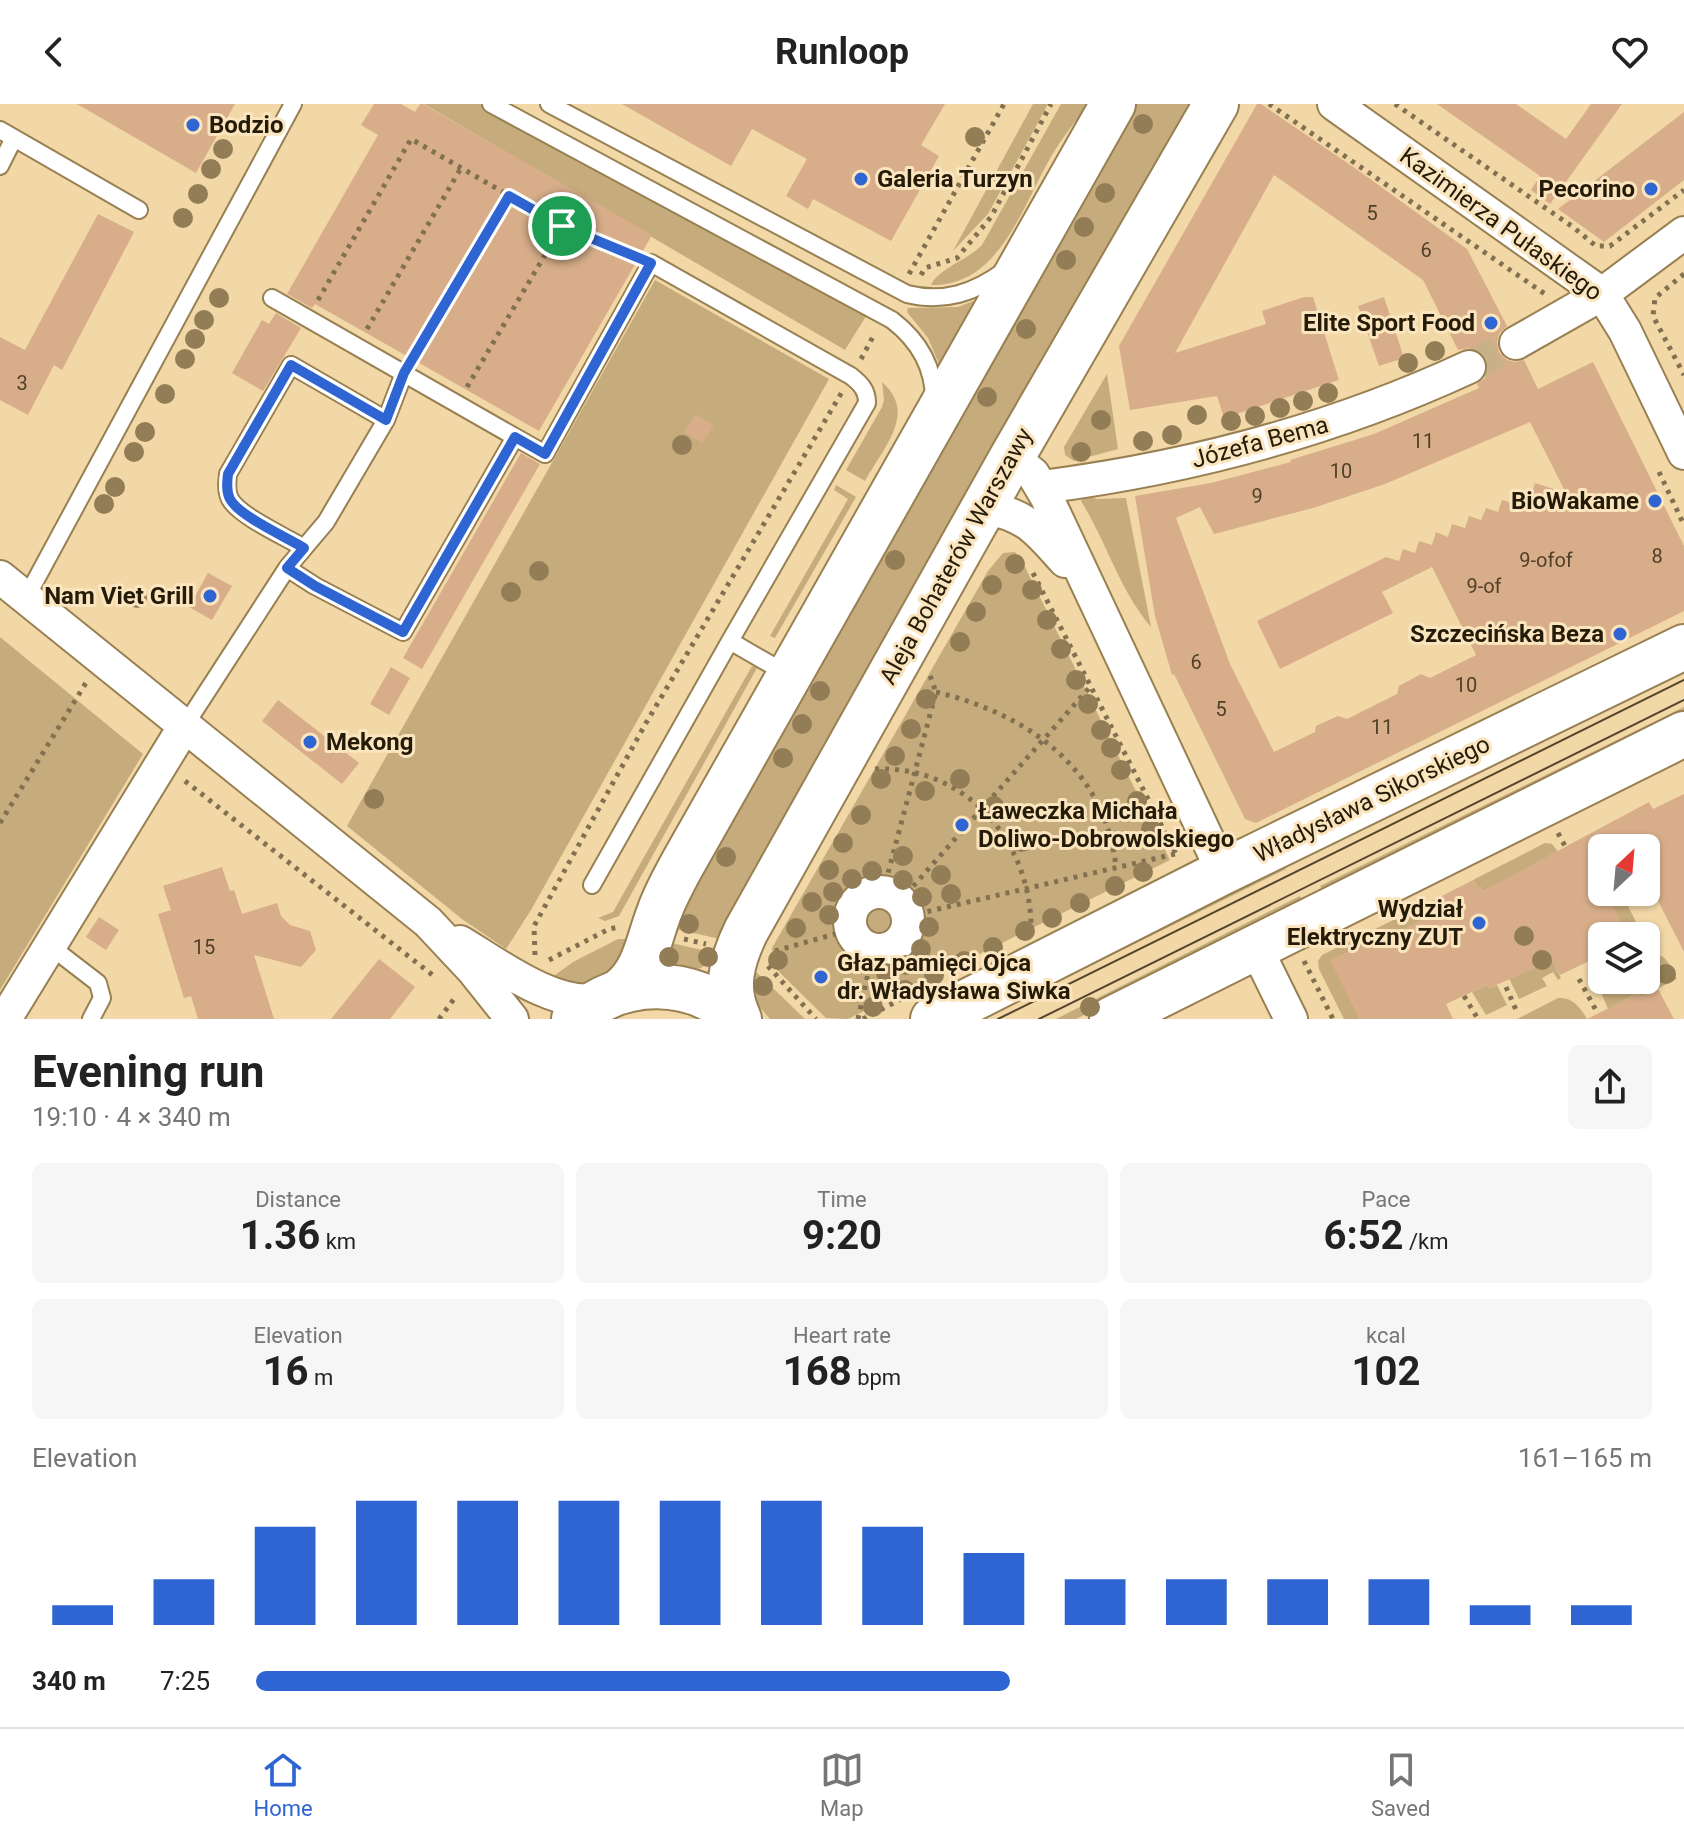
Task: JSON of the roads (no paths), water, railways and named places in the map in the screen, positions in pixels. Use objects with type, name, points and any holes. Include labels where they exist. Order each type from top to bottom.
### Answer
[{"type":"street","points":[[598,1003],[633,979],[641,967],[674,879],[1113,104]]},
{"type":"street","name":"Aleja Bohaterów Warszawy","points":[[739,1019],[733,1004],[730,980],[741,942],[1012,457],[1216,104]]},
{"type":"street","name":"Kazimierza Pułaskiego","points":[[1350,108],[1602,294],[1625,331],[1684,453]]},
{"type":"street","points":[[1516,343],[1602,294],[1684,233]]},
{"type":"street","name":"Józefa Bema","points":[[1042,487],[1154,469],[1249,447],[1369,410],[1469,367]]},
{"type":"street","points":[[1012,457],[1028,468],[1042,487],[1223,872]]},
{"type":"street","points":[[984,507],[1005,511],[1029,523],[1084,581]]},
{"type":"street","points":[[0,577],[428,922],[500,966],[574,1001],[598,1003],[649,986],[688,990],[715,1001],[739,1019]]},
{"type":"street","name":"Władysława Sikorskiego","points":[[933,1019],[1223,872],[1684,647]]},
{"type":"street","points":[[5,1019],[184,727]]},
{"type":"street","points":[[1112,1019],[1684,734]]},
{"type":"street","points":[[865,895],[897,903],[906,934],[900,942],[884,951],[873,951],[858,943],[849,930],[849,917],[857,901],[865,895]]},
{"type":"street","points":[[428,922],[473,970],[512,1019]]},
{"type":"street","points":[[1256,948],[1291,1019]]},
{"type":"lane","points":[[26,598],[293,104]]},
{"type":"lane","points":[[491,104],[894,322],[914,340],[930,374],[934,397],[925,437]]},
{"type":"lane","points":[[549,104],[907,288],[937,299],[972,290],[1009,268],[1035,243]]},
{"type":"lane","points":[[0,166],[7,134],[139,210]]},
{"type":"lane","points":[[272,298],[545,454],[651,263],[862,385],[867,403],[592,885]]},
{"type":"lane","points":[[304,548],[242,511],[231,500],[226,485],[235,461],[291,365],[386,420]]},
{"type":"lane","points":[[184,727],[287,568],[326,522],[386,420],[404,373]]},
{"type":"lane","points":[[287,568],[403,632],[515,437]]},
{"type":"lane","points":[[730,641],[791,675]]},
{"type":"lane","points":[[50,946],[98,983],[102,998],[91,1019]]},
{"type":"tunnel","points":[[1469,367],[1516,343]]},
{"type":"tram line","points":[[998,1019],[1684,680]]},
{"type":"tram line","points":[[1039,1019],[1684,700]]},
{"type":"place","name":"Bodzio","points":[[193,125]]},
{"type":"place","name":"Galeria Turzyn","points":[[861,179]]},
{"type":"place","name":"Pecorino","points":[[1651,189]]},
{"type":"place","name":"Elite Sport Food","points":[[1491,323]]},
{"type":"place","name":"BioWakame","points":[[1655,501]]},
{"type":"place","name":"Nam Viet Grill","points":[[210,596]]},
{"type":"place","name":"Szczecińska Beza","points":[[1620,634]]},
{"type":"place","name":"Mekong","points":[[310,742]]},
{"type":"place","name":"Ławeczka Michała Doliwo-Dobrowolskiego","points":[[962,825]]},
{"type":"place","name":"Wydział Elektryczny ZUT","points":[[1479,923]]},
{"type":"place","name":"Głaz pamięci Ojca dr. Władysława Siwka","points":[[821,977]]}]
